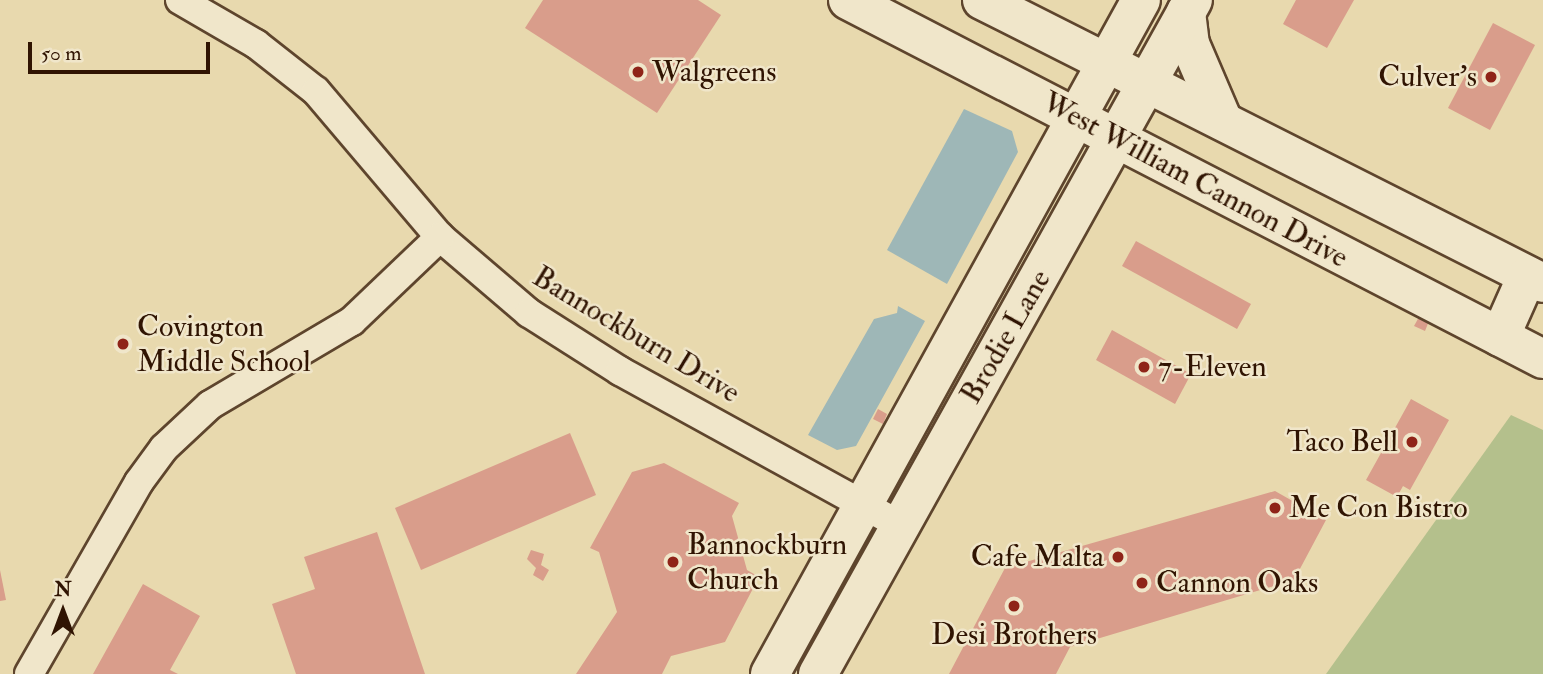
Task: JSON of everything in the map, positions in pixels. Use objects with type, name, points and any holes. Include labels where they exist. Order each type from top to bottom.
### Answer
[{"type":"main road","name":"West William Cannon Drive","points":[[848,0],[1543,359]]},
{"type":"main road","name":"West William Cannon Drive","points":[[982,0],[1535,279]]},
{"type":"main road","name":"Brodie Lane","points":[[770,674],[1141,0]]},
{"type":"main road","name":"Brodie Lane","points":[[818,674],[1119,140],[1190,6]]},
{"type":"main road","points":[[1190,6],[1190,44],[1223,121]]},
{"type":"main road","points":[[1500,337],[1535,279]]},
{"type":"street","name":"Bannockburn Drive","points":[[180,0],[256,44],[316,91],[440,237],[571,342],[900,525]]},
{"type":"street","points":[[29,674],[139,482],[164,448],[210,405],[352,321],[440,237]]},
{"type":"green space","points":[[1511,415],[1543,430],[1543,674],[1326,674]]},
{"type":"water","points":[[964,109],[1012,131],[1018,152],[947,284],[887,250]]},
{"type":"water","points":[[898,306],[925,321],[856,446],[837,450],[808,435],[874,319],[897,313]]},
{"type":"building","name":"Walgreens","points":[[543,0],[698,0],[721,15],[657,113],[525,28]]},
{"type":"building","points":[[1296,0],[1354,0],[1327,48],[1283,24]]},
{"type":"building","name":"Culver's","points":[[1493,23],[1535,45],[1490,130],[1448,108]]},
{"type":"building","points":[[1136,241],[1251,304],[1237,329],[1122,266]]},
{"type":"building","points":[[1419,317],[1429,321],[1425,331],[1414,326]]},
{"type":"building","name":"7-Eleven","points":[[1112,330],[1191,374],[1175,404],[1096,360]]},
{"type":"building","name":"Taco Bell","points":[[1411,399],[1449,420],[1410,490],[1403,486],[1397,497],[1366,480]]},
{"type":"building","points":[[878,409],[887,414],[883,424],[873,419]]},
{"type":"building","points":[[570,433],[596,495],[421,570],[395,508]]},
{"type":"building","name":"Bannockburn Church","points":[[664,463],[739,503],[732,516],[747,570],[759,577],[725,642],[671,656],[662,674],[576,674],[617,612],[599,552],[590,548],[632,472]]},
{"type":"building","name":"Cannon Oaks","points":[[1275,491],[1326,520],[1294,580],[1070,647],[1056,674],[949,674],[1005,568]]},
{"type":"building","points":[[377,532],[425,674],[296,674],[272,604],[315,589],[304,557]]},
{"type":"building","points":[[531,550],[544,554],[541,565],[549,570],[543,581],[533,575],[536,568],[527,559]]},
{"type":"building","points":[[0,570],[6,600],[0,601]]},
{"type":"building","points":[[143,584],[200,616],[170,670],[178,674],[93,674]]},
{"type":"place","name":"Walgreens","points":[[638,72]]},
{"type":"place","name":"Culver's","points":[[1491,77]]},
{"type":"place","name":"Covington Middle School","points":[[123,344]]},
{"type":"place","name":"7-Eleven","points":[[1144,367]]},
{"type":"place","name":"Taco Bell","points":[[1412,442]]},
{"type":"place","name":"Me Con Bistro","points":[[1275,508]]},
{"type":"place","name":"Cafe Malta","points":[[1118,557]]},
{"type":"place","name":"Bannockburn Church","points":[[673,562]]},
{"type":"place","name":"Cannon Oaks","points":[[1142,583]]},
{"type":"place","name":"Desi Brothers","points":[[1014,606]]}]
